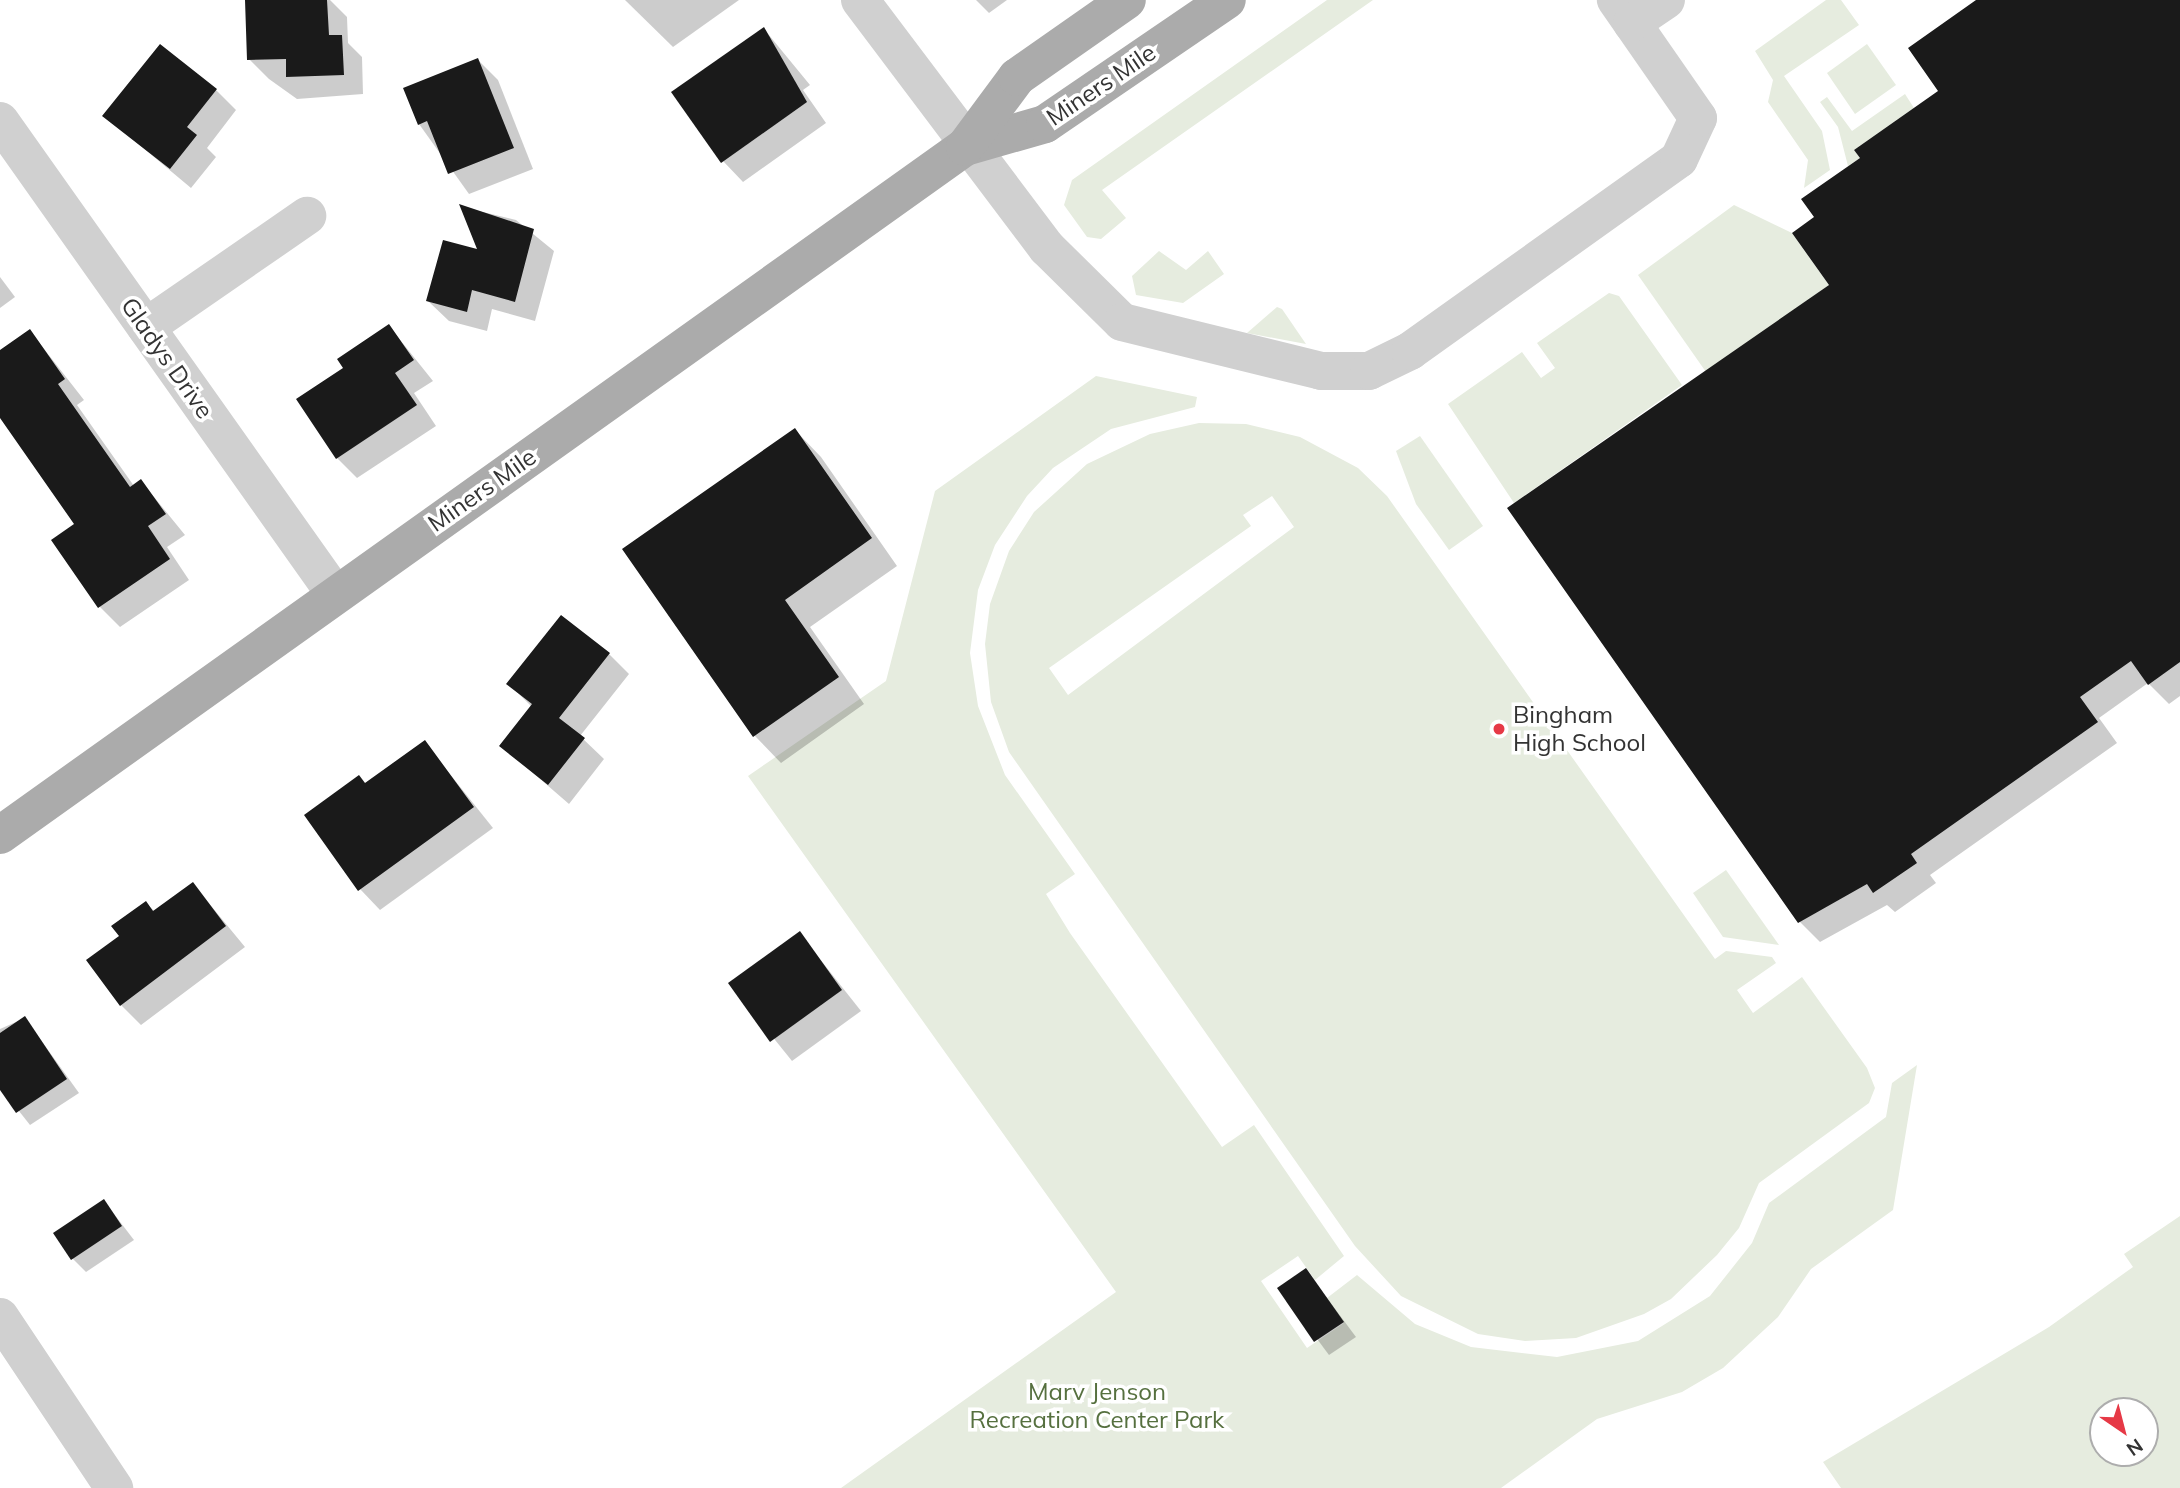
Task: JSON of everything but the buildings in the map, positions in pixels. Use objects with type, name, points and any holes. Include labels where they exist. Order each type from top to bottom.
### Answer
[{"type":"main road","name":"Miners Mile","points":[[0,835],[965,147],[1017,78],[1127,0]]},
{"type":"main road","name":"Miners Mile","points":[[965,147],[1045,124],[1227,0]]},
{"type":"street","points":[[860,0],[965,147],[1047,248],[1122,322],[1321,371],[1369,371],[1410,351],[1679,159],[1698,118],[1624,12],[1666,0]]},
{"type":"street","name":"Gladys Drive","points":[[0,121],[335,594]]},
{"type":"street","points":[[146,327],[307,216]]},
{"type":"street","points":[[2,1324],[114,1488]]},
{"type":"green space","points":[[1327,0],[1373,0],[1102,190],[1126,218],[1101,239],[1087,237],[1064,205],[1072,180]]},
{"type":"green space","points":[[1826,0],[1841,0],[1859,25],[1784,76],[1822,131],[1830,170],[1804,188],[1808,160],[1768,102],[1773,80],[1755,51]]},
{"type":"green space","points":[[1867,44],[1896,85],[1855,114],[1827,73]]},
{"type":"green space","points":[[1905,94],[1914,108],[1854,150],[1860,158],[1848,166],[1838,127],[1820,102],[1827,97],[1852,131]]},
{"type":"green space","points":[[1734,205],[1792,233],[1829,285],[1706,372],[1638,275]]},
{"type":"green space","points":[[1159,251],[1186,270],[1208,251],[1224,274],[1183,303],[1136,295],[1132,276]]},
{"type":"green space","points":[[1609,293],[1619,296],[1682,385],[1514,503],[1448,404],[1522,352],[1541,378],[1555,368],[1537,343]]},
{"type":"green space","points":[[1277,307],[1282,309],[1306,344],[1247,333]]},
{"type":"green space","name":"Marv Jenson Recreation Center Park","points":[[1096,376],[1197,397],[1195,407],[1111,429],[1053,468],[1027,496],[995,545],[978,590],[970,653],[978,706],[1005,775],[1075,874],[1046,894],[1070,933],[1222,1147],[1254,1125],[1344,1256],[1315,1280],[1298,1256],[1261,1281],[1307,1348],[1344,1323],[1327,1298],[1357,1275],[1415,1324],[1471,1347],[1557,1357],[1638,1341],[1710,1296],[1752,1243],[1769,1203],[1886,1117],[1892,1083],[1917,1065],[1893,1210],[1811,1269],[1778,1317],[1723,1368],[1682,1392],[1597,1419],[1501,1488],[841,1488],[1116,1292],[748,776],[886,681],[935,491]]},
{"type":"green space","points":[[1199,423],[1246,424],[1300,437],[1358,468],[1387,496],[1715,959],[1726,951],[1772,957],[1776,963],[1737,990],[1753,1013],[1802,977],[1867,1068],[1875,1088],[1869,1103],[1759,1183],[1739,1228],[1717,1255],[1671,1299],[1644,1314],[1576,1338],[1525,1341],[1478,1334],[1401,1296],[1355,1246],[1009,752],[991,702],[985,644],[990,604],[1009,551],[1034,512],[1087,464],[1150,434]],"holes":[[[1272,496],[1294,527],[1068,695],[1049,668],[1251,526],[1243,515]]]},
{"type":"green space","points":[[1420,436],[1483,526],[1449,550],[1416,504],[1396,451]]},
{"type":"green space","points":[[1726,870],[1779,945],[1723,937],[1693,893]]},
{"type":"green space","points":[[2180,1216],[2180,1488],[1841,1488],[1823,1462],[2049,1327],[2133,1267],[2124,1254]]},
{"type":"place","name":"Bingham High School","points":[[1499,729]]}]
